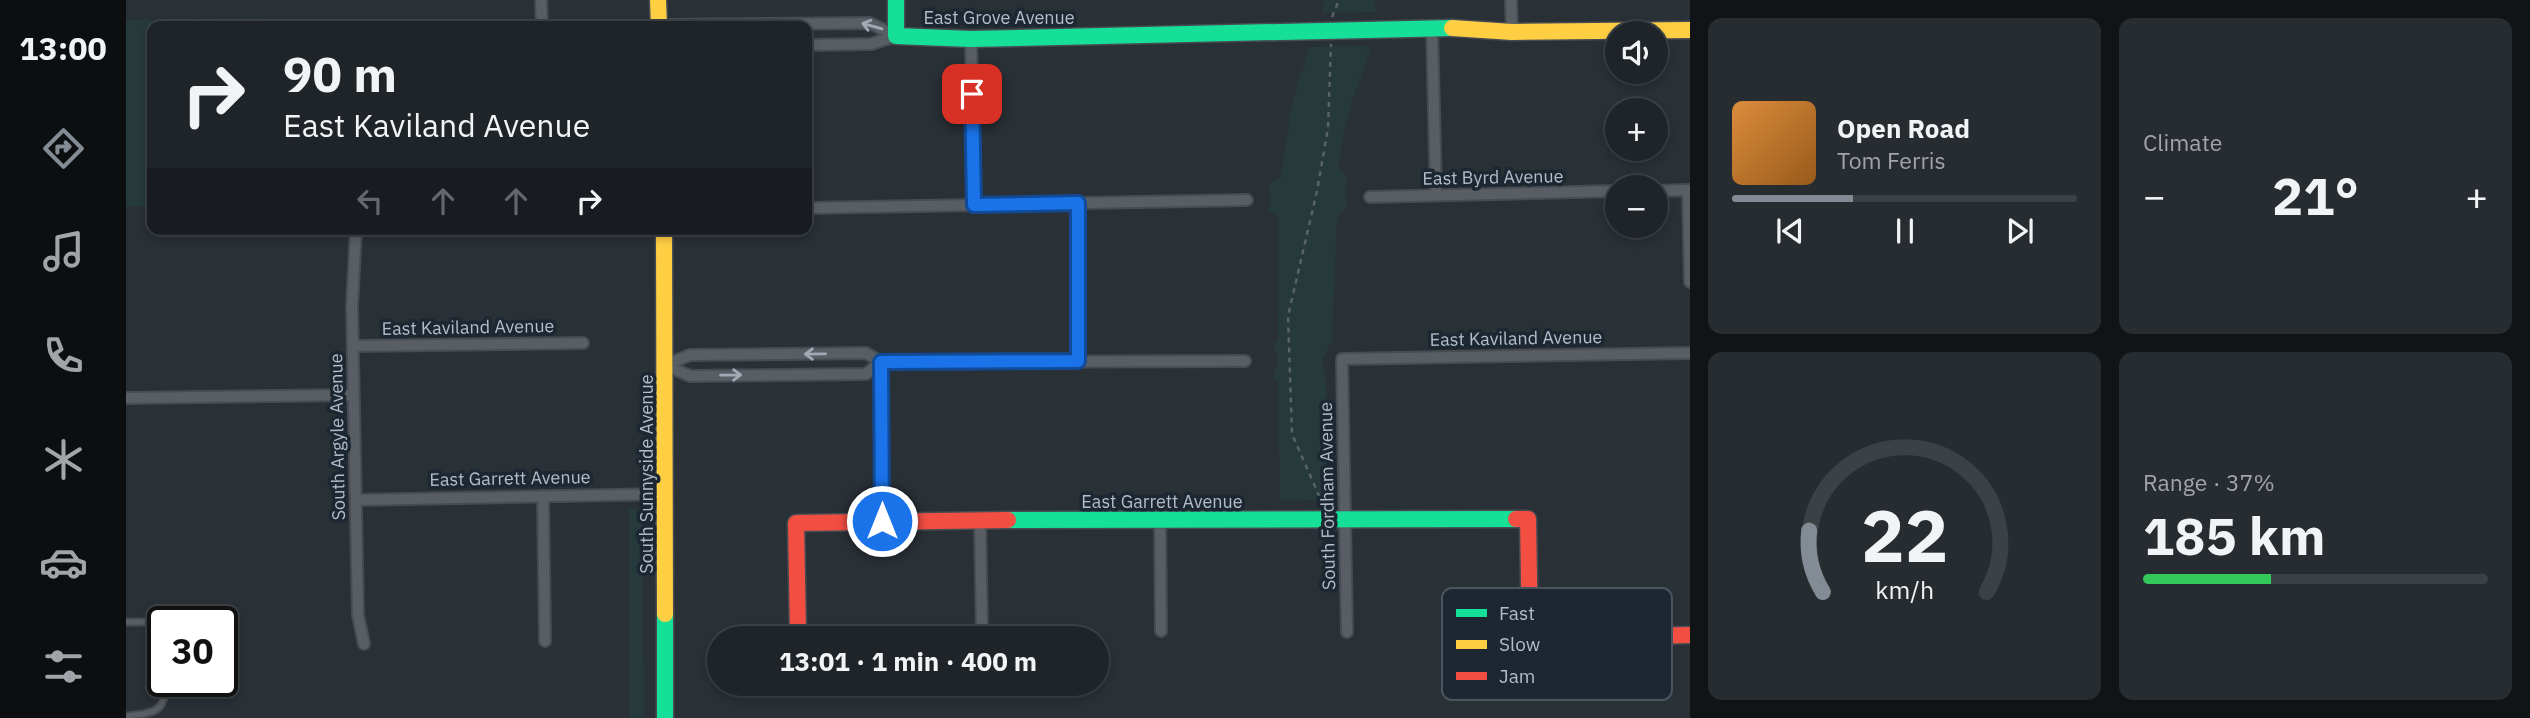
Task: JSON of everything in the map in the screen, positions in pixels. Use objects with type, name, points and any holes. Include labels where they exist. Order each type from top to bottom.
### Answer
[{"type":"street","points":[[541,0],[542,21]]},
{"type":"street","points":[[658,0],[659,21]]},
{"type":"street","points":[[896,0],[896,36]]},
{"type":"street","points":[[1511,0],[1512,32]]},
{"type":"street","name":"East Grove Avenue","points":[[812,24],[870,23],[896,36]]},
{"type":"street","points":[[1432,27],[1436,195]]},
{"type":"street","name":"East Grove Avenue","points":[[812,45],[871,44],[896,36],[971,39],[1432,27],[1512,32],[1690,30]]},
{"type":"street","points":[[971,39],[974,205]]},
{"type":"street","points":[[1668,191],[1688,190],[1690,282]]},
{"type":"street","name":"East Byrd Avenue","points":[[1370,197],[1605,191]]},
{"type":"street","points":[[812,208],[1247,200]]},
{"type":"street","points":[[1078,203],[1078,361]]},
{"type":"street","name":"South Argyle Avenue","points":[[356,235],[353,346],[358,615],[364,645]]},
{"type":"street","name":"South Sunnyside Avenue","points":[[664,235],[665,718]]},
{"type":"street","name":"East Kaviland Avenue","points":[[353,346],[583,343]]},
{"type":"street","points":[[665,365],[690,355],[866,353],[881,362],[1245,361]]},
{"type":"street","name":"East Kaviland Avenue","points":[[1342,359],[1690,353]]},
{"type":"street","name":"South Fordham Avenue","points":[[1342,359],[1347,632]]},
{"type":"street","points":[[665,365],[690,376],[799,375],[866,374],[881,362]]},
{"type":"street","points":[[881,362],[882,521]]},
{"type":"street","points":[[126,398],[354,395]]},
{"type":"street","name":"East Garrett Avenue","points":[[356,500],[666,494]]},
{"type":"street","points":[[543,496],[545,640]]},
{"type":"street","name":"East Garrett Avenue","points":[[798,626],[796,523],[1528,519],[1529,588]]},
{"type":"street","points":[[979,520],[982,626]]},
{"type":"street","points":[[1160,520],[1161,631]]},
{"type":"street","name":"East Garrett Avenue","points":[[1672,635],[1690,635]]},
{"type":"lane","points":[[126,622],[147,622]]},
{"type":"lane","points":[[126,716],[153,713],[161,706],[163,697]]},
{"type":"path","points":[[1339,0],[1331,29],[1328,128],[1317,191],[1288,316],[1292,434],[1321,500],[1345,521]]},
{"type":"green space","points":[[1325,0],[1375,0],[1375,12],[1322,13]]},
{"type":"green space","points":[[263,18],[263,21],[147,21],[147,206],[126,206],[126,20]]},
{"type":"green space","points":[[1371,46],[1340,152],[1339,168],[1348,179],[1344,192],[1348,205],[1337,217],[1332,341],[1322,361],[1326,382],[1328,493],[1321,500],[1280,501],[1278,380],[1273,377],[1278,359],[1273,344],[1278,340],[1279,216],[1268,211],[1271,198],[1268,184],[1281,178],[1292,102],[1310,47]]},
{"type":"green space","points":[[629,508],[636,509],[642,520],[644,718],[629,718]]},
{"type":"traffic: fast","points":[[896,0],[896,36],[971,39],[1452,28]]},
{"type":"traffic: fast","points":[[1008,520],[1516,519]]},
{"type":"traffic: fast","points":[[665,614],[665,718]]},
{"type":"traffic: slow","points":[[658,0],[659,21]]},
{"type":"traffic: slow","points":[[1452,28],[1512,32],[1690,30]]},
{"type":"traffic: slow","points":[[664,235],[665,614]]},
{"type":"traffic: jam","points":[[1516,519],[1528,519],[1529,588]]},
{"type":"traffic: jam","points":[[798,626],[796,523],[1008,520]]},
{"type":"traffic: jam","points":[[1672,635],[1690,635]]},
{"type":"route","points":[[882,521],[881,362],[1078,361],[1078,203],[974,205],[972,94]]}]
